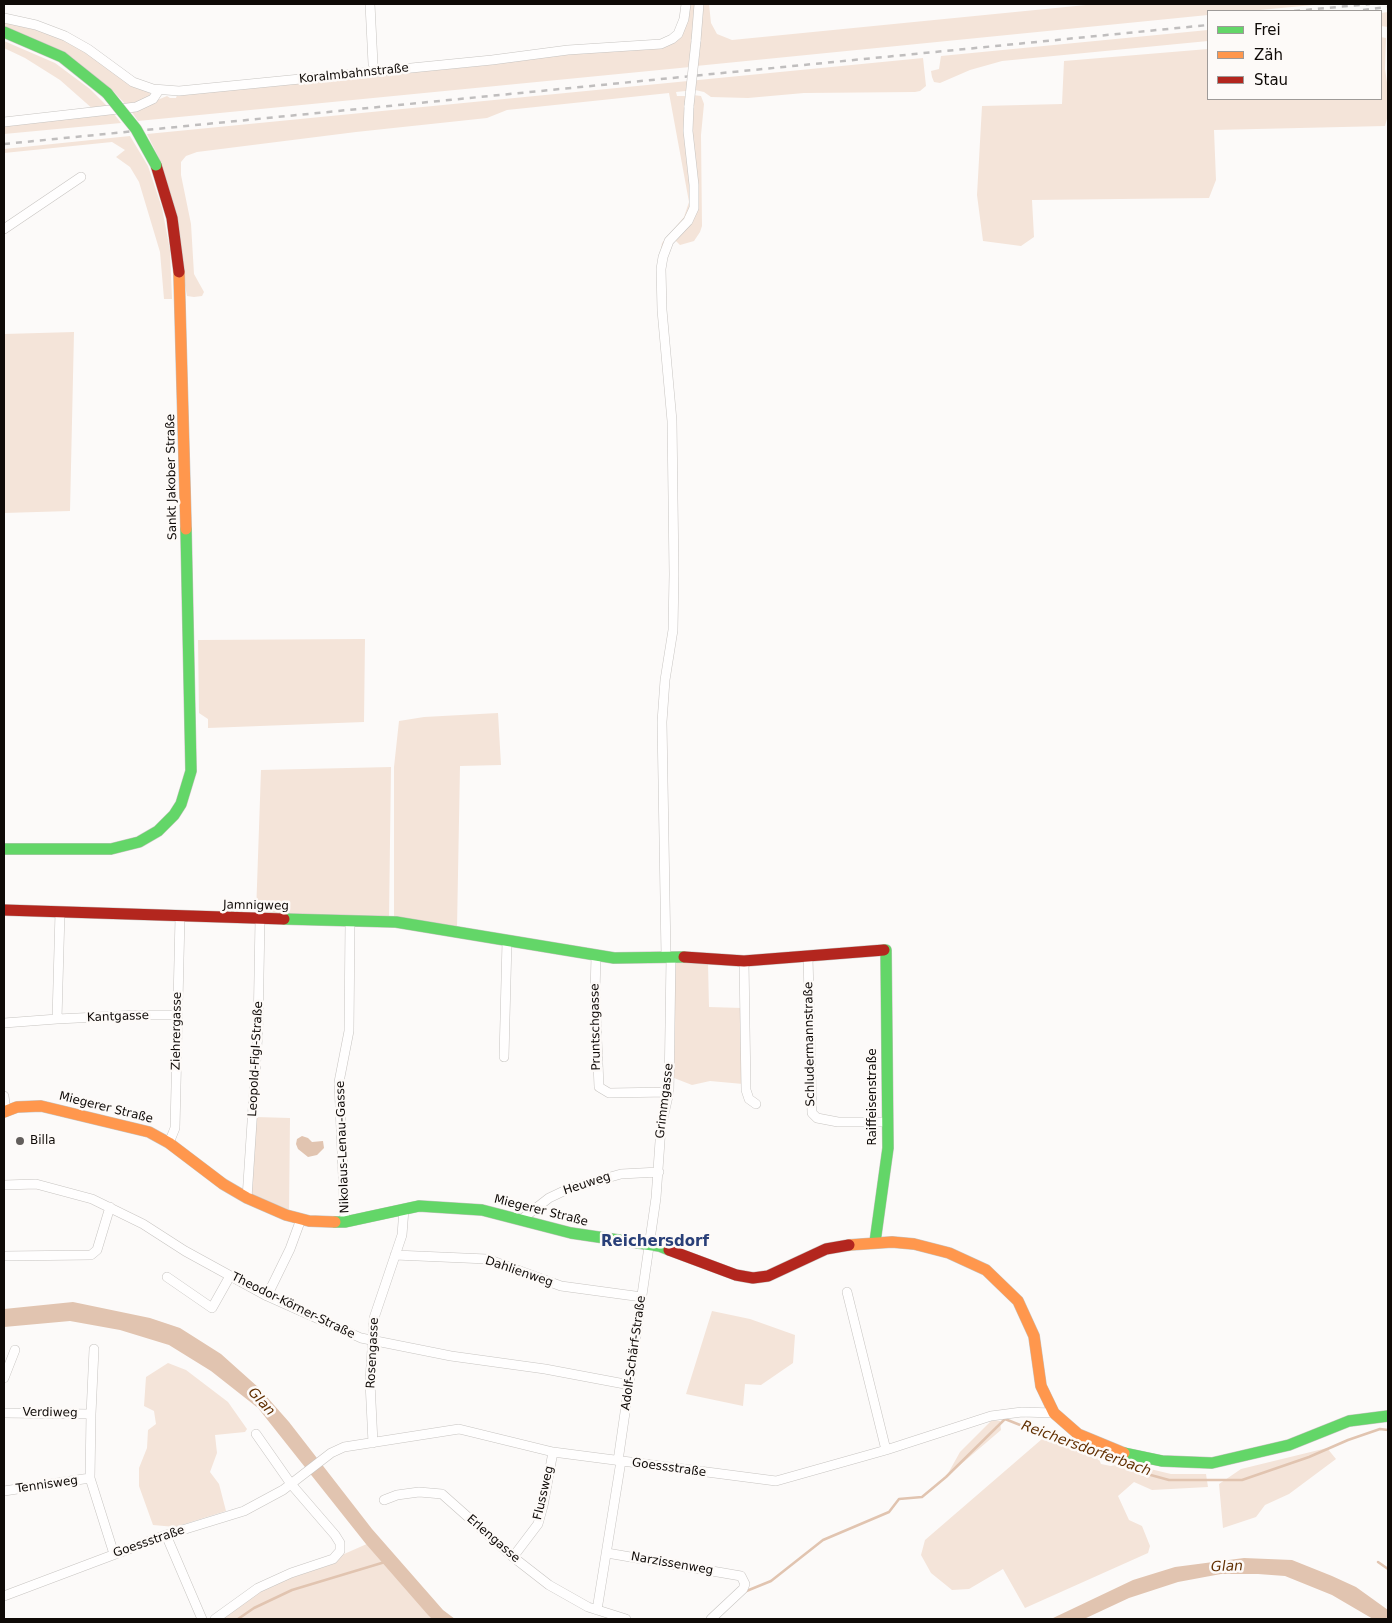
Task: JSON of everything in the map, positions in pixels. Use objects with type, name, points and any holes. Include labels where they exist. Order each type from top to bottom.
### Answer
[{"type":"main road","name":"Sankt Jakober Straße","points":[[4,32],[36,44],[62,57],[107,93],[136,129],[156,165],[172,218],[180,281],[191,771],[181,804],[174,815],[158,832],[139,842],[111,849],[4,849]]},
{"type":"main road","name":"Jamnigweg","points":[[4,910],[180,918],[396,922],[614,958],[668,956],[744,961],[886,950]]},
{"type":"main road","name":"Raiffeisenstraße","points":[[875,1242],[887,1158],[886,950]]},
{"type":"main road","name":"Miegerer Straße","points":[[5,1112],[18,1107],[41,1106],[134,1127],[169,1142],[223,1184],[247,1198],[301,1219],[322,1222],[345,1222],[404,1209],[440,1206],[488,1212],[522,1219],[579,1235],[649,1244],[736,1275],[753,1278],[768,1276],[826,1249],[875,1242],[914,1244],[932,1248],[975,1264],[996,1277],[1018,1301],[1030,1323],[1037,1348],[1041,1386],[1054,1413],[1078,1434],[1118,1452],[1162,1461],[1212,1463],[1289,1445],[1349,1421],[1388,1416]]},
{"type":"street","points":[[370,4],[373,64]]},
{"type":"street","name":"Koralmbahnstraße","points":[[4,18],[36,25],[65,36],[88,49],[127,78],[159,90],[179,91],[492,60],[568,50],[661,44],[678,34],[684,19],[686,4]]},
{"type":"street","name":"Grimmgasse","points":[[649,1244],[659,1172],[661,1127],[669,1092],[668,956],[662,722],[665,680],[673,630],[674,574],[672,421],[662,310],[662,270],[663,256],[669,241],[688,221],[694,208],[688,106],[699,4]]},
{"type":"street","points":[[4,122],[136,107],[153,99],[159,90]]},
{"type":"street","points":[[4,229],[80,177]]},
{"type":"street","points":[[57,1019],[60,912]]},
{"type":"street","name":"Ziehrergasse","points":[[169,1142],[175,1128],[180,918]]},
{"type":"street","name":"Leopold-Figl-Straße","points":[[247,1198],[258,1040],[260,919]]},
{"type":"street","name":"Nikolaus-Lenau-Gasse","points":[[345,1222],[339,1082],[349,1031],[350,922]]},
{"type":"street","points":[[504,1057],[507,941]]},
{"type":"street","name":"Pruntschgasse","points":[[596,956],[595,993],[599,1087],[609,1092],[669,1092]]},
{"type":"street","name":"Schludermannstraße","points":[[808,957],[812,1113],[817,1118],[838,1122],[888,1122]]},
{"type":"street","points":[[744,961],[746,1090],[749,1099],[756,1104]]},
{"type":"street","name":"Kantgasse","points":[[4,1023],[57,1019],[178,1015]]},
{"type":"street","points":[[4,1096],[5,1112]]},
{"type":"street","name":"Heuweg","points":[[522,1219],[549,1198],[568,1189],[621,1174],[659,1172]]},
{"type":"street","name":"Theodor-Körner-Straße","points":[[4,1185],[36,1184],[92,1198],[267,1296],[312,1318],[371,1341],[451,1356],[545,1369],[630,1384]]},
{"type":"street","points":[[4,1256],[90,1255],[96,1250],[110,1207]]},
{"type":"street","name":"Rosengasse","points":[[372,1442],[371,1341],[377,1306],[403,1227],[404,1209]]},
{"type":"street","points":[[267,1296],[290,1249],[301,1219]]},
{"type":"street","name":"Adolf-Schärf-Straße","points":[[597,1610],[607,1554],[649,1244]]},
{"type":"street","name":"Dahlienweg","points":[[395,1255],[487,1259],[561,1286],[642,1297]]},
{"type":"street","points":[[167,1277],[212,1308],[230,1276]]},
{"type":"street","points":[[847,1292],[886,1450]]},
{"type":"street","name":"Verdiweg","points":[[4,1413],[91,1414],[94,1348]]},
{"type":"street","points":[[4,1378],[15,1350]]},
{"type":"street","name":"Goessstraße","points":[[4,1596],[166,1535],[244,1511],[291,1484],[331,1453],[344,1446],[459,1429],[553,1452],[776,1481],[886,1450],[991,1416],[1022,1412],[1054,1413]]},
{"type":"street","points":[[91,1414],[90,1478],[114,1554]]},
{"type":"street","points":[[215,1619],[258,1588],[338,1556],[340,1547],[336,1535],[291,1484],[256,1434]]},
{"type":"street","name":"Flussweg","points":[[512,1557],[538,1524],[553,1452]]},
{"type":"street","name":"Tennisweg","points":[[4,1491],[90,1478]]},
{"type":"street","name":"Erlengasse","points":[[384,1500],[398,1495],[419,1492],[442,1494],[512,1557],[562,1593],[597,1610],[626,1619]]},
{"type":"street","points":[[166,1535],[202,1619]]},
{"type":"street","name":"Narzissenweg","points":[[607,1554],[738,1575],[744,1580],[744,1589],[711,1619]]},
{"type":"shaded area","points":[[689,4],[697,4],[690,67],[138,121],[131,111],[167,96],[176,98],[177,95],[669,44]]},
{"type":"shaded area","points":[[701,4],[709,4],[711,23],[717,34],[732,40],[1096,4],[1324,4],[1260,10],[1207,10],[1207,15],[696,66]]},
{"type":"shaded area","points":[[1388,12],[1388,27],[1382,26],[1382,13]]},
{"type":"shaded area","points":[[4,20],[58,35],[151,94],[147,99],[127,106],[114,92],[73,58],[4,26]]},
{"type":"shaded area","points":[[1207,30],[1207,41],[1002,61],[970,70],[940,83],[934,82],[931,71],[939,69],[941,56]]},
{"type":"shaded area","points":[[1382,37],[1386,38],[1385,69],[1388,89],[1388,115],[1385,126],[1214,130],[1216,180],[1209,198],[1032,200],[1034,237],[1021,246],[983,241],[977,195],[982,106],[1062,104],[1064,61],[1207,49],[1207,100],[1382,100]]},
{"type":"shaded area","points":[[4,41],[55,63],[90,89],[110,109],[94,110],[60,80],[25,58],[4,48]]},
{"type":"shaded area","points":[[923,58],[926,86],[920,91],[915,92],[804,93],[748,98],[711,97],[704,92],[695,90],[676,92],[677,96],[686,96],[692,209],[657,268],[662,243],[684,217],[689,202],[669,93],[507,110],[487,118],[197,152],[186,156],[181,162],[181,175],[191,224],[194,274],[204,292],[202,296],[194,297],[187,296],[162,164],[147,134]]},
{"type":"shaded area","points":[[693,95],[701,96],[704,104],[701,135],[702,226],[694,241],[680,245],[675,240],[691,220],[690,136]]},
{"type":"shaded area","points":[[114,114],[121,123],[4,134],[4,124]]},
{"type":"shaded area","points":[[130,136],[148,166],[162,208],[170,250],[172,299],[164,299],[160,252],[139,182],[130,167],[116,157],[125,150],[112,142],[4,153],[4,149]]},
{"type":"shaded area","points":[[74,332],[70,511],[4,513],[4,334]]},
{"type":"shaded area","points":[[365,639],[364,722],[208,728],[208,719],[199,713],[198,640]]},
{"type":"shaded area","points":[[498,713],[501,765],[460,766],[457,928],[394,917],[394,767],[399,721],[424,717]]},
{"type":"shaded area","points":[[391,767],[389,917],[256,914],[261,770]]},
{"type":"shaded area","points":[[678,960],[708,963],[709,1007],[742,1008],[743,1084],[710,1081],[692,1085],[674,1078],[675,966]]},
{"type":"shaded area","points":[[256,1117],[290,1118],[289,1210],[251,1194]]},
{"type":"shaded area","points":[[712,1311],[750,1319],[795,1335],[793,1363],[761,1385],[745,1384],[743,1406],[686,1394]]},
{"type":"shaded area","points":[[168,1363],[186,1370],[228,1402],[247,1429],[245,1432],[215,1435],[217,1453],[210,1472],[219,1484],[226,1511],[175,1527],[153,1525],[139,1486],[139,1468],[147,1448],[148,1430],[156,1424],[154,1411],[144,1406],[146,1377]]},
{"type":"shaded area","points":[[992,1420],[1000,1421],[1001,1430],[946,1477],[960,1452]]},
{"type":"shaded area","points":[[1066,1435],[1096,1452],[1101,1464],[1111,1466],[1121,1462],[1171,1474],[1206,1474],[1208,1487],[1152,1490],[1134,1482],[1118,1496],[1129,1520],[1142,1526],[1150,1546],[1148,1553],[1025,1608],[1003,1569],[969,1589],[952,1590],[931,1573],[921,1555],[925,1540],[1042,1439]]},
{"type":"shaded area","points":[[1327,1448],[1336,1459],[1289,1494],[1265,1505],[1256,1517],[1223,1528],[1219,1484],[1241,1469]]},
{"type":"shaded area","points":[[369,1543],[439,1619],[222,1619],[256,1593]]},
{"type":"water","points":[[302,1136],[312,1142],[323,1141],[324,1148],[317,1155],[308,1157],[298,1149],[296,1144],[297,1139]]},
{"type":"water","name":"Glan","points":[[73,1302],[150,1318],[180,1328],[221,1354],[259,1388],[289,1422],[372,1529],[443,1610],[455,1619],[432,1619],[428,1615],[366,1544],[258,1408],[211,1371],[169,1345],[120,1330],[70,1321],[4,1327],[4,1309]]},
{"type":"water","name":"Glan","points":[[1244,1558],[1292,1560],[1332,1576],[1356,1587],[1388,1610],[1388,1619],[1373,1619],[1332,1595],[1285,1576],[1221,1574],[1178,1582],[1129,1598],[1084,1619],[1051,1619],[1133,1580],[1175,1567]]},
{"type":"waterway","name":"Reichersdorferbach","points":[[744,1592],[771,1581],[823,1540],[889,1512],[899,1499],[922,1497],[946,1477],[1005,1419],[1136,1471],[1169,1480],[1242,1480],[1309,1457],[1348,1440],[1380,1429],[1388,1430]]},
{"type":"waterway","points":[[238,1619],[254,1608],[292,1590],[385,1562]]},
{"type":"waterway","points":[[1378,1562],[1388,1569]]},
{"type":"railway","points":[[1305,10],[1370,4]]},
{"type":"railway","points":[[1363,10],[1388,7]]},
{"type":"railway","points":[[4,144],[1207,25]]},
{"type":"traffic: fast","points":[[4,32],[62,57],[107,93]]},
{"type":"traffic: fast","points":[[107,93],[136,129],[156,165]]},
{"type":"traffic: fast","points":[[4,849],[111,849],[139,842],[158,831],[174,815],[181,804],[191,771],[186,529]]},
{"type":"traffic: fast","points":[[284,919],[396,922],[614,958],[684,957]]},
{"type":"traffic: fast","points":[[875,1242],[888,1148],[886,950],[884,950]]},
{"type":"traffic: fast","points":[[335,1222],[345,1222],[419,1206],[482,1210],[571,1233],[659,1246],[669,1250]]},
{"type":"traffic: fast","points":[[1124,1453],[1162,1461],[1212,1463],[1289,1445],[1349,1421],[1388,1416]]},
{"type":"traffic: slow","points":[[179,272],[186,529]]},
{"type":"traffic: slow","points":[[4,1112],[17,1107],[41,1106],[149,1132],[169,1143],[223,1184],[247,1198],[286,1215],[309,1221],[335,1222]]},
{"type":"traffic: slow","points":[[849,1245],[892,1242],[914,1244],[949,1253],[986,1270],[1018,1301],[1034,1336],[1041,1386],[1054,1413],[1078,1434],[1124,1453]]},
{"type":"traffic: jam","points":[[156,165],[172,218],[179,272]]},
{"type":"traffic: jam","points":[[4,910],[284,919]]},
{"type":"traffic: jam","points":[[684,957],[744,961],[884,950]]},
{"type":"traffic: jam","points":[[669,1250],[736,1275],[753,1278],[768,1276],[826,1249],[849,1245]]},
{"type":"place","name":"Billa","points":[[20,1141]]},
{"type":"district","name":"Reichersdorf","points":[[655,1242]]}]
